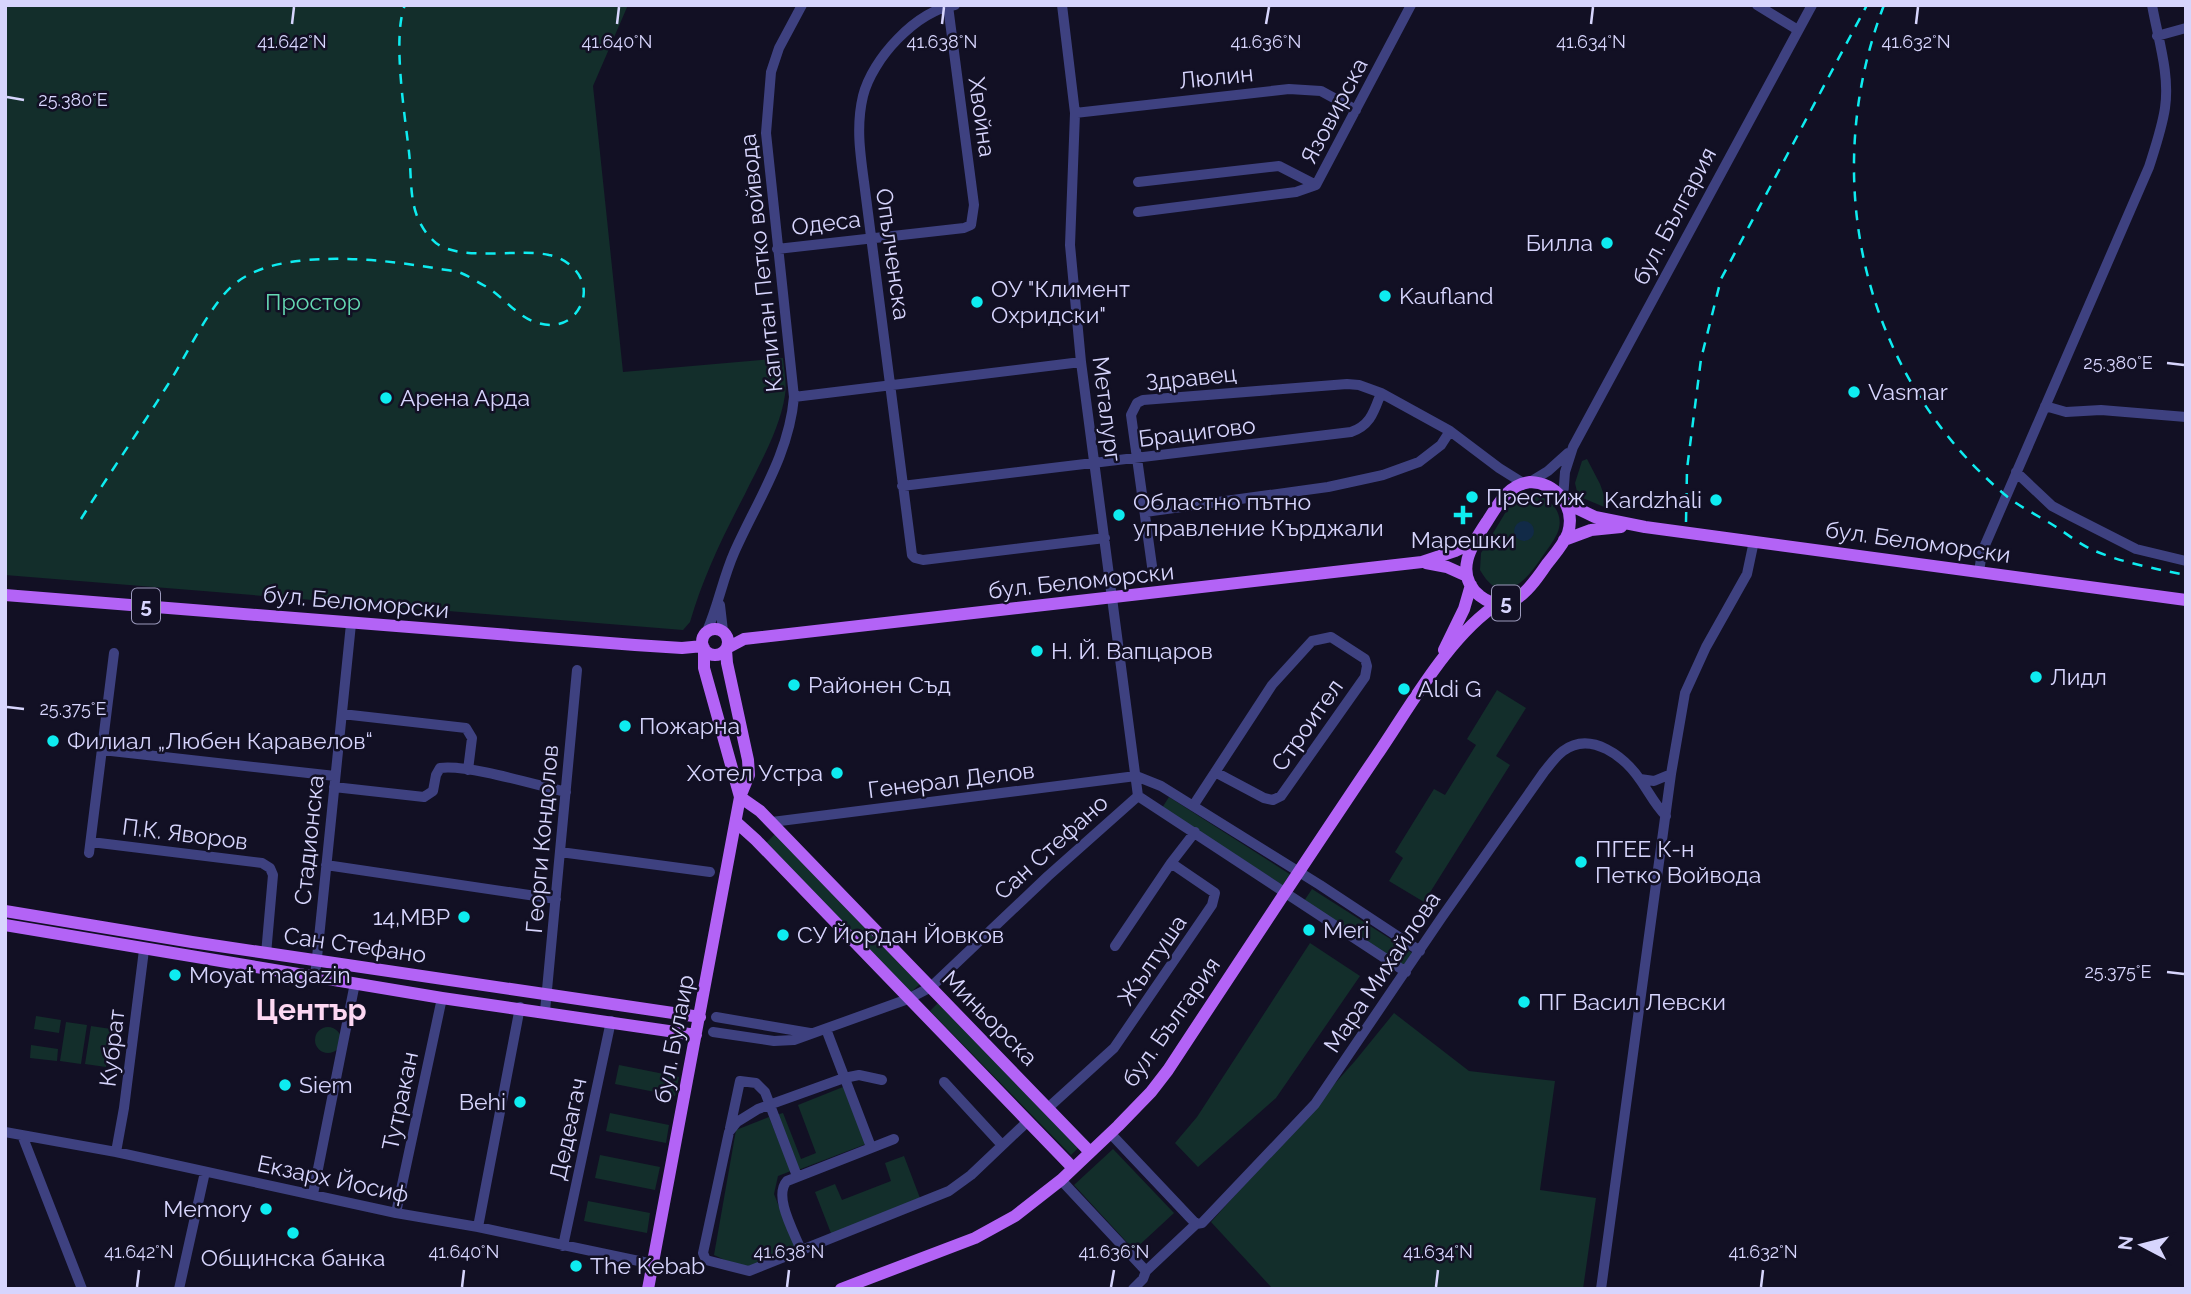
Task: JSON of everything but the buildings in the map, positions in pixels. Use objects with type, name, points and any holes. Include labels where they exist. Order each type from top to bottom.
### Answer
[{"type":"main road","name":"5","points":[[1526,482],[1514,486],[1508,492],[1474,542],[1467,560],[1469,580],[1481,596],[1499,603],[1508,603],[1525,594],[1564,540]]},
{"type":"main road","points":[[1526,482],[1549,486],[1565,501],[1570,523],[1564,540]]},
{"type":"main road","name":"бул. Беломорски","points":[[1565,501],[1595,517],[1645,527],[2186,600]]},
{"type":"main road","name":"бул. Беломорски","points":[[1564,540],[1591,530],[1645,527]]},
{"type":"main road","name":"бул. Беломорски","points":[[727,649],[744,639],[1422,562],[1474,542]]},
{"type":"main road","name":"бул. Беломорски","points":[[1422,562],[1447,567],[1469,580]]},
{"type":"main road","name":"бул. България","points":[[1435,669],[1459,621],[1469,580]]},
{"type":"main road","name":"бул. Беломорски","points":[[5,595],[351,624],[635,645],[703,647]]},
{"type":"main road","name":"бул. България","points":[[841,1289],[975,1238],[1015,1216],[1060,1180],[1152,1092],[1435,669],[1479,617],[1499,603]]},
{"type":"main road","name":"5","points":[[707,631],[713,628],[724,631]]},
{"type":"main road","points":[[703,647],[702,639],[707,631]]},
{"type":"main road","points":[[724,631],[729,641],[727,649]]},
{"type":"main road","name":"бул. Беломорски","points":[[724,631],[744,639]]},
{"type":"main road","name":"5","points":[[703,647],[716,655],[727,649]]},
{"type":"main road","name":"бул. Булаир","points":[[703,647],[704,668],[740,797]]},
{"type":"main road","name":"бул. Булаир","points":[[648,1288],[740,797],[749,767],[727,663],[727,649]]},
{"type":"main road","name":"Миньорска","points":[[740,797],[772,822],[1090,1152]]},
{"type":"main road","name":"Миньорска","points":[[736,822],[1073,1168]]},
{"type":"main road","name":"Сан Стефано","points":[[5,911],[266,954],[700,1017]]},
{"type":"main road","points":[[78,938],[80,924]]},
{"type":"main road","name":"Сан Стефано","points":[[5,925],[442,998],[520,1007],[696,1035]]},
{"type":"street","name":"Капитан Петко войвода","points":[[707,631],[734,552],[782,454],[790,426],[794,397],[766,133],[771,72],[779,48],[802,5]]},
{"type":"street","name":"Металург","points":[[1062,5],[1075,113],[1070,245],[1081,362],[1138,796]]},
{"type":"street","name":"Язовирска","points":[[1138,212],[1296,192],[1316,185],[1411,5]]},
{"type":"street","points":[[1757,5],[1798,30]]},
{"type":"street","name":"бул. България","points":[[1565,501],[1565,472],[1573,447],[1812,5]]},
{"type":"street","points":[[1979,572],[1982,552],[2149,167],[2165,107],[2165,73],[2152,5]]},
{"type":"street","name":"Хвойна","points":[[951,6],[974,205],[971,225],[964,228]]},
{"type":"street","name":"Опълченска","points":[[951,6],[927,16],[900,36],[871,75],[863,94],[858,136],[911,550],[915,558],[923,560],[1105,538]]},
{"type":"street","points":[[2157,36],[2186,28]]},
{"type":"street","name":"Люлин","points":[[1075,113],[1289,89],[1321,92],[1356,110]]},
{"type":"street","points":[[1138,182],[1279,166],[1316,185]]},
{"type":"street","name":"Одеса","points":[[777,249],[872,236],[964,228]]},
{"type":"street","points":[[794,397],[1081,362]]},
{"type":"street","name":"Здравец","points":[[1152,566],[1131,415],[1137,403],[1143,400],[1347,384],[1376,391]]},
{"type":"street","points":[[1376,391],[1450,431],[1499,468],[1526,482]]},
{"type":"street","name":"Брацигово","points":[[901,486],[1351,432],[1366,425],[1371,418],[1376,391]]},
{"type":"street","points":[[2045,406],[2066,412],[2101,410],[2186,417]]},
{"type":"street","points":[[1145,512],[1328,487],[1383,475],[1419,462],[1441,444],[1450,431]]},
{"type":"street","name":"бул. България","points":[[1526,482],[1552,468],[1573,447]]},
{"type":"street","points":[[1499,468],[1508,492]]},
{"type":"street","points":[[2016,472],[2052,506],[2071,516],[2136,548],[2186,561]]},
{"type":"street","points":[[1601,1289],[1671,774],[1685,694],[1706,647],[1747,574],[1754,541]]},
{"type":"street","name":"Капитан Петко войвода","points":[[721,594],[724,631]]},
{"type":"street","name":"Стадионска","points":[[315,977],[351,624]]},
{"type":"street","name":"Строител","points":[[1192,806],[1214,772],[1272,685],[1312,641],[1331,637],[1365,659],[1365,677],[1280,796],[1273,800],[1264,798],[1214,772]]},
{"type":"street","points":[[89,853],[114,653]]},
{"type":"street","name":"Георги Кондолов","points":[[545,1011],[577,670]]},
{"type":"street","points":[[342,714],[466,728],[472,738],[468,770]]},
{"type":"street","name":"Мара Михайлова","points":[[1133,1289],[1143,1279],[1146,1271],[1196,1224],[1202,1223],[1315,1104],[1442,917],[1536,783],[1562,751],[1587,744],[1604,747],[1619,757],[1640,779],[1652,801],[1666,816]]},
{"type":"street","points":[[102,750],[335,781],[425,797],[433,791],[440,768],[468,770],[566,792]]},
{"type":"street","points":[[1640,779],[1654,781],[1671,774]]},
{"type":"street","points":[[1136,776],[1155,783],[1420,951]]},
{"type":"street","name":"Генерал Делов","points":[[772,822],[1136,776]]},
{"type":"street","points":[[1138,796],[1406,972]]},
{"type":"street","name":"Сан Стефано","points":[[713,1032],[784,1042],[908,999],[931,987],[1048,876],[1138,796]]},
{"type":"street","points":[[1115,946],[1195,832]]},
{"type":"street","name":"П.К. Яворов","points":[[91,842],[262,863],[270,868],[273,875],[266,954]]},
{"type":"street","points":[[560,852],[710,873]]},
{"type":"street","name":"Жълтуша","points":[[1049,1107],[1114,1048],[1212,905],[1214,893],[1171,863]]},
{"type":"street","points":[[326,865],[556,899]]},
{"type":"street","name":"Кубрат","points":[[116,1152],[144,950]]},
{"type":"street","points":[[313,1194],[355,983]]},
{"type":"street","name":"Тутракан","points":[[396,1213],[442,998]]},
{"type":"street","points":[[478,1227],[520,1007]]},
{"type":"street","name":"Сан Стефано","points":[[716,1017],[814,1033]]},
{"type":"street","name":"Дедеагач","points":[[562,1246],[611,1021]]},
{"type":"street","points":[[826,1029],[871,1147]]},
{"type":"street","points":[[729,1132],[743,1118],[769,1105],[844,1078],[859,1075],[882,1080]]},
{"type":"street","points":[[797,1177],[765,1092],[757,1083],[740,1081],[704,1257],[711,1263],[749,1271],[949,1191],[971,1175],[1028,1121]]},
{"type":"street","points":[[944,1082],[1002,1145]]},
{"type":"street","name":"Екзарх Йосиф","points":[[5,1132],[116,1152],[396,1213],[478,1227],[653,1264]]},
{"type":"street","points":[[1110,1133],[1196,1224]]},
{"type":"street","points":[[22,1135],[82,1289]]},
{"type":"street","points":[[801,1250],[780,1193],[787,1181],[894,1139]]},
{"type":"street","points":[[179,1289],[205,1172]]},
{"type":"street","points":[[1060,1180],[1146,1271]]},
{"type":"green space","name":"Простор","points":[[5,5],[628,5],[593,86],[623,372],[783,358],[786,386],[774,433],[714,557],[690,622],[683,630],[5,575]]},
{"type":"green space","points":[[1587,459],[1609,509],[1578,496],[1575,483],[1582,461]]},
{"type":"green space","points":[[1532,494],[1545,499],[1555,508],[1560,520],[1557,534],[1529,575],[1513,587],[1497,588],[1488,582],[1480,570],[1481,553],[1510,505],[1521,496]]},
{"type":"green space","points":[[1497,690],[1526,708],[1496,756],[1510,765],[1424,902],[1389,881],[1403,858],[1395,852],[1434,789],[1445,795],[1476,745],[1467,739]]},
{"type":"green space","points":[[1169,797],[1291,875],[1284,886],[1162,808]]},
{"type":"green space","points":[[776,833],[920,984],[909,994],[766,843]]},
{"type":"green space","points":[[1312,889],[1414,954],[1406,967],[1304,901]]},
{"type":"green space","points":[[1310,943],[1360,976],[1276,1098],[1198,1167],[1175,1143],[1197,1117]]},
{"type":"green space","points":[[938,1003],[1078,1148],[1071,1155],[930,1011]]},
{"type":"green space","points":[[1394,1013],[1469,1071],[1555,1081],[1540,1190],[1596,1198],[1583,1289],[1273,1289],[1211,1222],[1355,1061]]},
{"type":"green space","points":[[36,1016],[61,1020],[59,1033],[34,1029]]},
{"type":"green space","points":[[66,1022],[87,1025],[81,1064],[60,1061]]},
{"type":"green space","points":[[91,1026],[111,1029],[106,1067],[85,1064]]},
{"type":"green space","points":[[328,1027],[337,1031],[341,1040],[337,1049],[328,1053],[319,1049],[315,1040],[319,1031]]},
{"type":"green space","points":[[31,1045],[58,1049],[57,1061],[30,1058]]},
{"type":"green space","points":[[619,1065],[679,1077],[675,1096],[615,1084]]},
{"type":"green space","points":[[843,1087],[866,1144],[798,1170],[776,1115],[783,1113],[801,1159],[816,1153],[798,1105]]},
{"type":"green space","points":[[610,1113],[669,1125],[666,1143],[606,1131]]},
{"type":"green space","points":[[769,1117],[791,1171],[778,1176],[774,1194],[796,1249],[744,1269],[714,1255],[736,1130]]},
{"type":"green space","points":[[1113,1149],[1174,1213],[1134,1250],[1074,1185]]},
{"type":"green space","points":[[600,1155],[660,1167],[655,1190],[595,1178]]},
{"type":"green space","points":[[904,1156],[923,1206],[834,1241],[815,1192],[835,1184],[842,1200],[891,1181],[885,1163]]},
{"type":"green space","points":[[588,1201],[650,1213],[647,1233],[584,1221]]},
{"type":"water","points":[[1524,521],[1531,524],[1534,531],[1531,538],[1524,541],[1517,538],[1514,531],[1517,524]]},
{"type":"railway","points":[[81,519],[218,302],[237,282],[257,271],[279,264],[314,260],[393,262],[464,274],[530,320],[545,325],[565,322],[579,309],[584,294],[581,278],[571,266],[557,257],[537,253],[460,252],[436,243],[422,226],[413,199],[399,56],[401,19],[405,5]]},
{"type":"railway","points":[[1686,522],[1687,469],[1701,359],[1721,279],[1867,5]]},
{"type":"railway","points":[[1884,5],[1864,71],[1855,137],[1856,204],[1866,269],[1886,332],[1916,391],[1955,445],[2015,502],[2093,550],[2151,568],[2186,575]]},
{"type":"place","name":"Билла","points":[[1607,243]]},
{"type":"place","name":"Kaufland","points":[[1385,296]]},
{"type":"place","name":"ОУ \"Климент Охридски\"","points":[[977,302]]},
{"type":"place","name":"Vasmar","points":[[1854,392]]},
{"type":"place","name":"Арена Арда","points":[[386,398]]},
{"type":"place","name":"Престиж","points":[[1472,497]]},
{"type":"place","name":"Kardzhali","points":[[1716,500]]},
{"type":"place","name":"Областно пътно управление Кърджали","points":[[1119,515]]},
{"type":"place","name":"Марешки","points":[[1463,515]]},
{"type":"place","name":"Н. Й. Вапцаров","points":[[1037,651]]},
{"type":"place","name":"Лидл","points":[[2036,677]]},
{"type":"place","name":"Районен Съд","points":[[794,685]]},
{"type":"place","name":"Aldi G","points":[[1404,689]]},
{"type":"place","name":"Пожарна","points":[[625,726]]},
{"type":"place","name":"Филиал „Любен Каравелов“","points":[[53,741]]},
{"type":"place","name":"Хотел Устра","points":[[837,773]]},
{"type":"place","name":"ПГЕЕ К-н Петко Войвода","points":[[1581,862]]},
{"type":"place","name":"14,МВР","points":[[464,917]]},
{"type":"place","name":"Meri","points":[[1309,930]]},
{"type":"place","name":"СУ Йордан Йовков","points":[[783,935]]},
{"type":"place","name":"Moyat magazin","points":[[175,975]]},
{"type":"place","name":"ПГ Васил Левски","points":[[1524,1002]]},
{"type":"place","name":"Siem","points":[[285,1085]]},
{"type":"place","name":"Behi","points":[[520,1102]]},
{"type":"place","name":"Memory","points":[[266,1209]]},
{"type":"place","name":"Общинска банка","points":[[293,1233]]},
{"type":"place","name":"The Kebab","points":[[576,1266]]},
{"type":"district","name":"Център","points":[[311,1010]]}]
